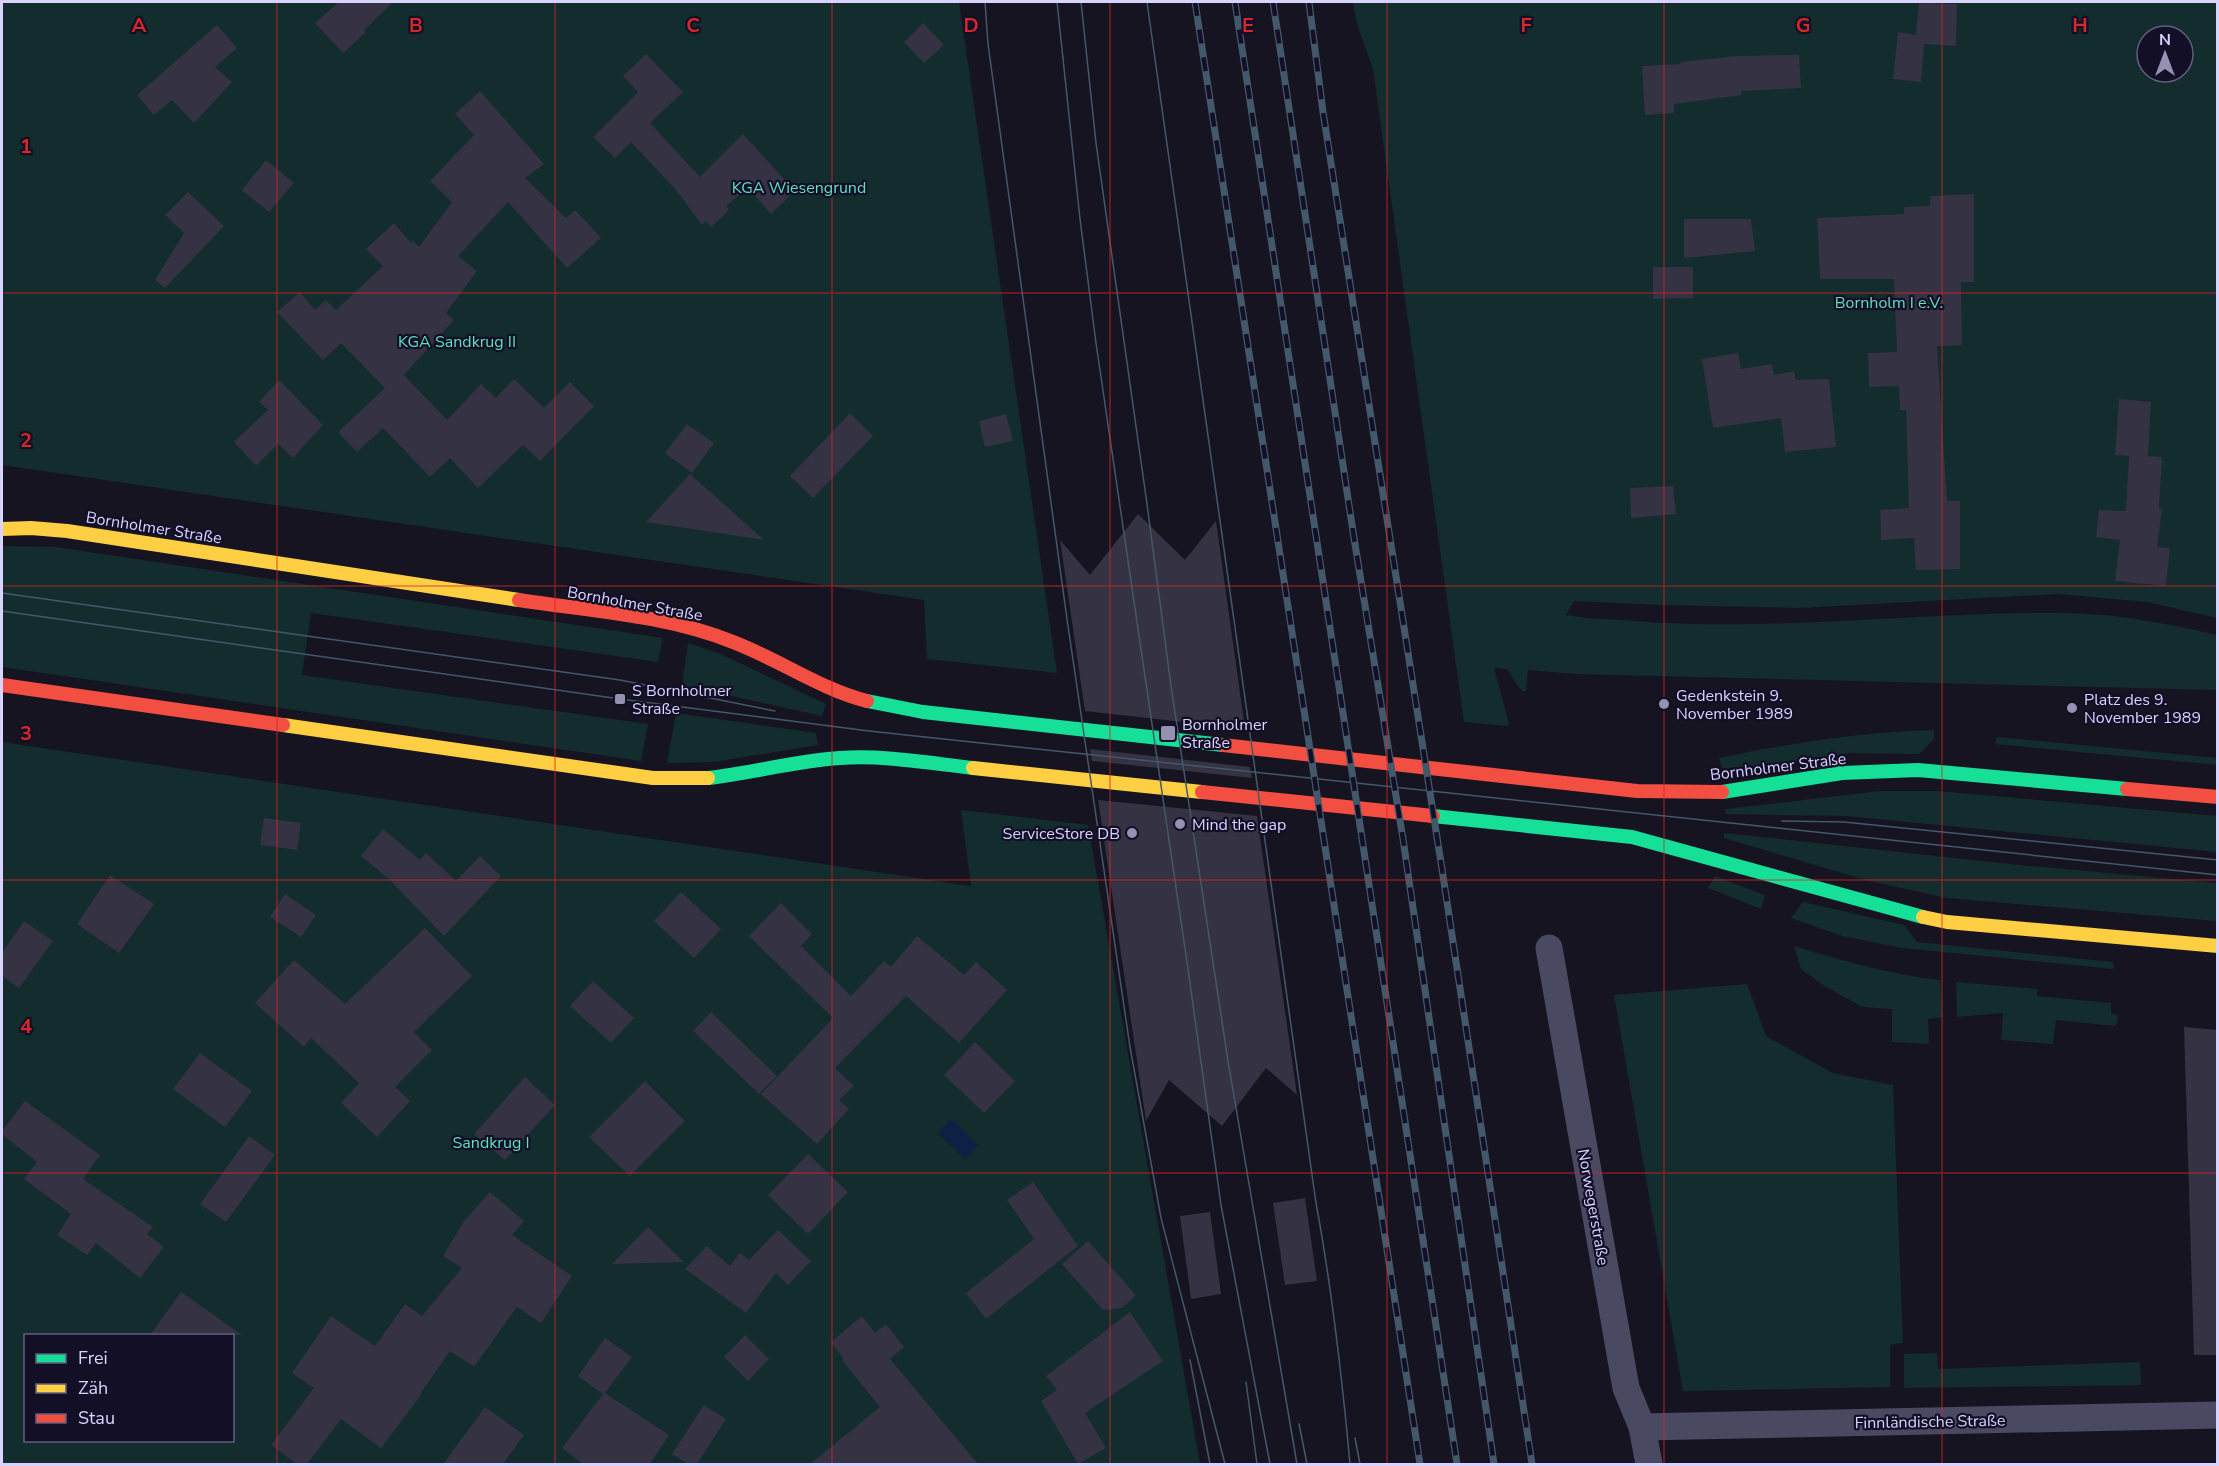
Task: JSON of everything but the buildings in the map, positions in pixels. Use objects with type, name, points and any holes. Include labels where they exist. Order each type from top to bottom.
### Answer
[{"type":"main road","name":"Bornholmer Straße","points":[[2,529],[31,528],[67,531],[679,624],[734,642],[833,689],[864,701],[923,712],[1638,791],[1720,792],[1842,773],[1918,770],[2217,797]]},
{"type":"main road","points":[[2,685],[653,778],[703,779],[841,758],[872,757],[1632,837],[1790,879],[1905,913],[1947,922],[2217,946]]},
{"type":"street","name":"Norwegerstraße","points":[[1549,948],[1626,1388],[1642,1427],[1649,1464]]},
{"type":"street","name":"Finnländische Straße","points":[[1642,1427],[2217,1415]]},
{"type":"green space","points":[[2,2],[959,2],[1057,673],[927,659],[924,600],[2,465]]},
{"type":"green space","name":"Bornholm I e.V.","points":[[1353,2],[2217,2],[2217,618],[2147,602],[2058,594],[1799,608],[1574,601],[1566,615],[1687,624],[1794,623],[1954,615],[2060,613],[2120,617],[2217,635],[2217,690],[1575,674],[1528,670],[1526,691],[1523,691],[1507,669],[1494,668],[1509,724],[1507,726],[1464,722],[1373,69],[1357,24]]},
{"type":"green space","points":[[2,546],[56,547],[663,638],[658,662],[311,613],[302,675],[648,724],[641,761],[2,667]]},
{"type":"green space","points":[[688,643],[721,654],[826,704],[822,716],[682,685]]},
{"type":"green space","points":[[676,713],[816,733],[818,745],[714,762],[667,763]]},
{"type":"green space","points":[[1934,730],[1934,739],[1919,754],[1850,753],[1742,770],[1722,768],[1719,758],[1826,739]]},
{"type":"green space","points":[[1997,737],[2217,758],[2217,765],[1995,744]]},
{"type":"green space","name":"Sandkrug I","points":[[2,742],[971,886],[961,810],[1088,825],[1200,1464],[2,1464]]},
{"type":"green space","points":[[1880,791],[1938,791],[2217,816],[2217,852],[1845,816],[1725,814],[1726,809]]},
{"type":"green space","points":[[1724,833],[2009,864],[2217,883],[2217,921],[1947,898],[1869,881],[1724,838]]},
{"type":"green space","points":[[1715,876],[1765,895],[1761,909],[1708,888]]},
{"type":"green space","points":[[1803,902],[1904,925],[1917,942],[2113,962],[2114,969],[1902,948],[1842,936],[1791,918]]},
{"type":"green space","points":[[1794,946],[1867,966],[1940,980],[1943,1017],[1928,1019],[1929,1044],[1892,1042],[1892,1009],[1862,1007],[1823,985],[1801,969]]},
{"type":"green space","points":[[1956,982],[2037,989],[2037,996],[2111,1003],[2111,1014],[2118,1015],[2116,1026],[2056,1020],[2053,1044],[2001,1040],[2003,1013],[1957,1017]]},
{"type":"green space","points":[[1747,984],[1766,1036],[1833,1073],[1893,1085],[1903,1343],[1890,1345],[1890,1387],[1683,1391],[1614,995]]},
{"type":"green space","points":[[1937,1353],[1938,1369],[2140,1362],[2141,1385],[1904,1388],[1904,1354]]},
{"type":"water","points":[[951,1119],[978,1145],[965,1159],[938,1133]]},
{"type":"tram line","points":[[985,2],[988,44],[1067,619],[1130,1047],[1161,1218],[1225,1464]]},
{"type":"tram line","points":[[1057,2],[1080,219],[1096,343],[1221,1205],[1270,1464]]},
{"type":"tram line","points":[[1081,2],[1096,143],[1171,686],[1228,1061],[1297,1464]]},
{"type":"tram line","points":[[1147,2],[1316,1203],[1332,1300],[1350,1464]]},
{"type":"tram line","points":[[2,593],[620,680],[775,711]]},
{"type":"tram line","points":[[2,611],[620,699],[869,731],[2218,875]]},
{"type":"tram line","points":[[1782,821],[1844,822],[2218,860]]},
{"type":"tram line","points":[[1190,1360],[1210,1464]]},
{"type":"tram line","points":[[1246,1382],[1257,1464]]},
{"type":"tram line","points":[[1299,1424],[1307,1464]]},
{"type":"tram line","points":[[1355,1438],[1360,1464]]},
{"type":"railway","points":[[1195,2],[1420,1464]]},
{"type":"railway","points":[[1235,2],[1457,1464]]},
{"type":"railway","points":[[1273,2],[1354,538],[1403,839],[1494,1464]]},
{"type":"railway","points":[[1309,2],[1323,112],[1442,869],[1532,1464]]},
{"type":"traffic: fast","points":[[867,701],[923,712],[1223,745]]},
{"type":"traffic: fast","points":[[708,778],[807,762],[857,757],[973,768]]},
{"type":"traffic: fast","points":[[1722,792],[1842,773],[1918,770],[2127,789]]},
{"type":"traffic: fast","points":[[1433,816],[1632,837],[1923,917]]},
{"type":"traffic: slow","points":[[2,529],[31,528],[67,531],[519,600]]},
{"type":"traffic: slow","points":[[283,725],[653,778],[708,778]]},
{"type":"traffic: slow","points":[[973,768],[1202,792]]},
{"type":"traffic: slow","points":[[1923,917],[1947,922],[2218,946]]},
{"type":"traffic: jam","points":[[519,600],[628,615],[708,633],[750,649],[816,682],[867,701]]},
{"type":"traffic: jam","points":[[2,685],[283,725]]},
{"type":"traffic: jam","points":[[1223,745],[1637,791],[1722,792]]},
{"type":"traffic: jam","points":[[2127,789],[2218,797]]},
{"type":"traffic: jam","points":[[1202,792],[1433,816]]},
{"type":"place","name":"S Bornholmer Straße","points":[[620,699]]},
{"type":"place","name":"Gedenkstein 9. November 1989","points":[[1664,704]]},
{"type":"place","name":"Platz des 9. November 1989","points":[[2072,708]]},
{"type":"place","name":"Bornholmer Straße","points":[[1168,733]]},
{"type":"place","name":"Mind the gap","points":[[1180,824]]},
{"type":"place","name":"ServiceStore DB","points":[[1132,833]]},
{"type":"park label","name":"KGA Wiesengrund","points":[[799,187]]},
{"type":"park label","name":"KGA Sandkrug II","points":[[457,341]]}]
